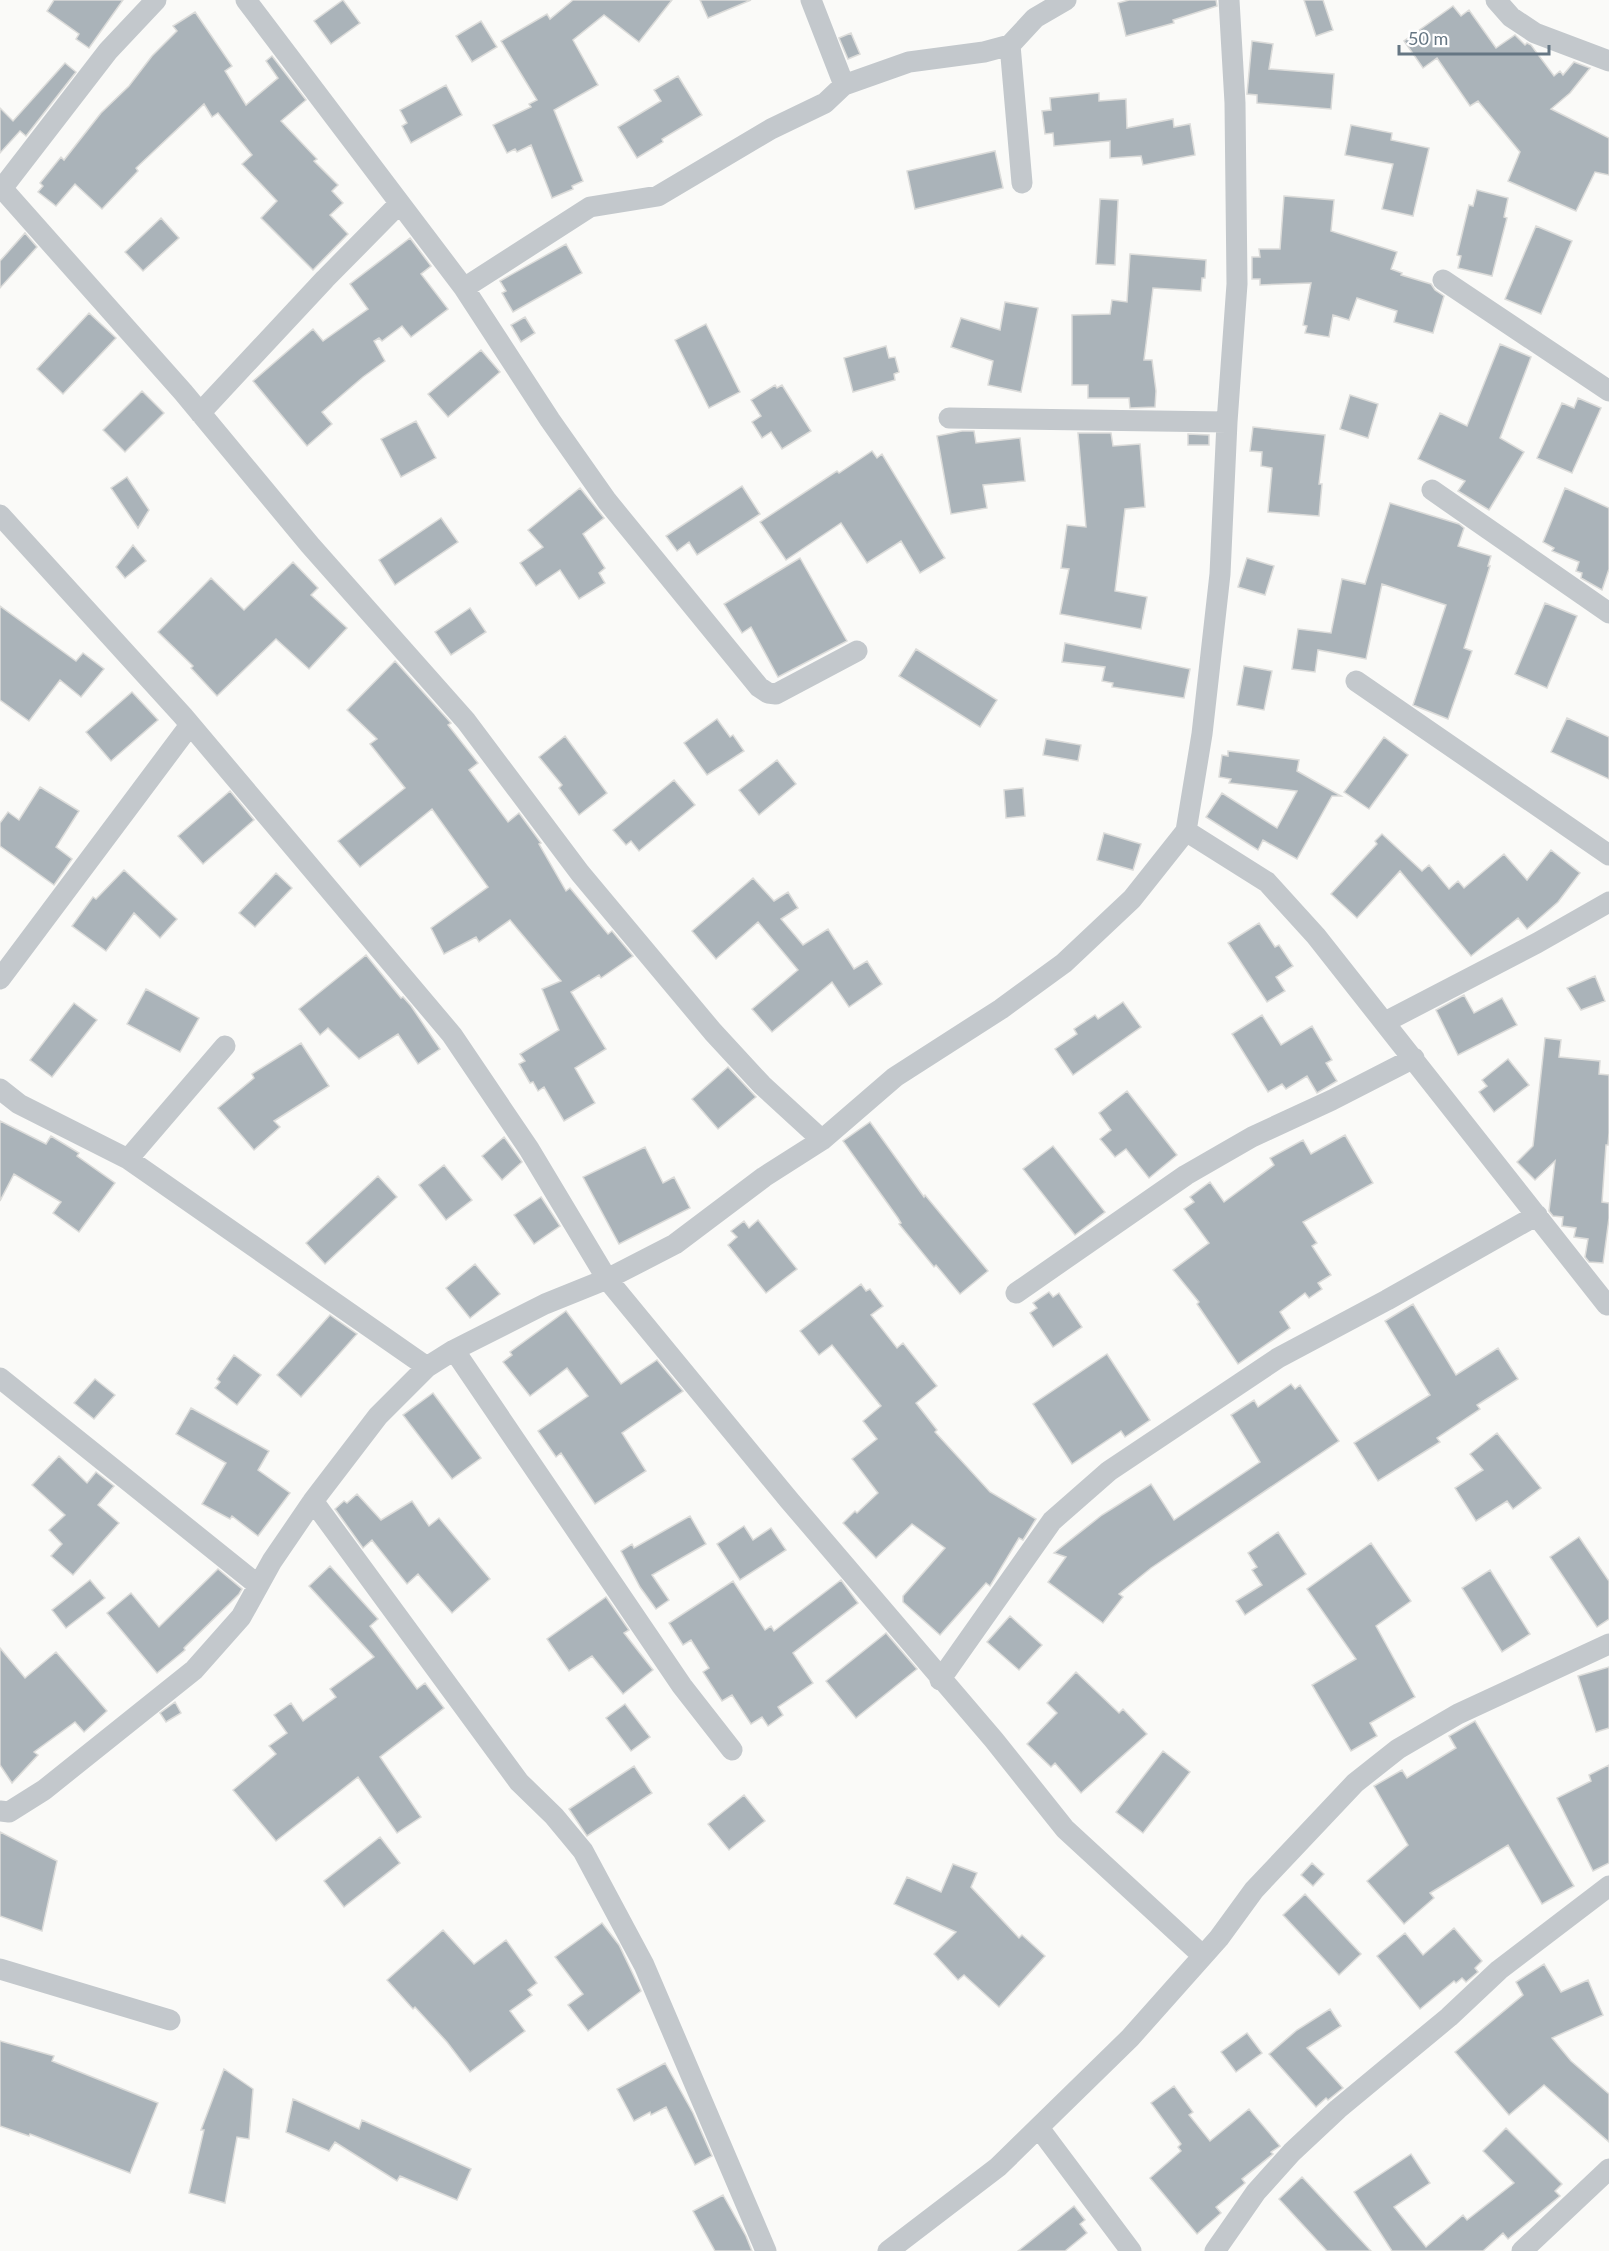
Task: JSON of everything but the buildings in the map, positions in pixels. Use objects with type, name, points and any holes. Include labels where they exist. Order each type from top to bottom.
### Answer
[{"type":"street","points":[[156,0],[108,51],[1,188],[200,413],[310,545],[466,722],[580,873],[713,1032],[762,1085],[822,1140]]},
{"type":"street","points":[[246,0],[464,288],[550,420],[607,501],[759,687],[768,693],[776,694],[857,651]]},
{"type":"street","points":[[811,0],[844,85]]},
{"type":"street","points":[[464,288],[590,207],[658,196],[771,129],[825,103],[844,85],[909,62],[984,52],[1010,45],[1035,18],[1066,0]]},
{"type":"street","points":[[0,1811],[9,1812],[44,1790],[194,1670],[241,1617],[272,1561],[313,1501],[378,1416],[427,1367],[454,1350],[545,1304],[607,1279],[675,1244],[764,1177],[822,1140],[895,1077],[1001,1009],[1064,963],[1132,899],[1186,831],[1202,734],[1220,574],[1227,422],[1237,285],[1235,103],[1229,0]]},
{"type":"street","points":[[1496,0],[1511,17],[1535,33],[1609,62]]},
{"type":"street","points":[[1010,45],[1022,183]]},
{"type":"street","points":[[200,413],[325,279],[399,204]]},
{"type":"street","points":[[1443,280],[1609,391]]},
{"type":"street","points":[[949,418],[1227,422]]},
{"type":"street","points":[[1432,490],[1609,614]]},
{"type":"street","points":[[3,530],[190,725],[452,1035],[529,1149],[607,1279],[940,1680],[994,1740],[1065,1829],[1203,1956]]},
{"type":"street","points":[[1356,681],[1609,855]]},
{"type":"street","points":[[0,979],[190,725]]},
{"type":"street","points":[[1186,831],[1267,882],[1317,936],[1537,1215],[1608,1300]]},
{"type":"street","points":[[1384,1022],[1538,943],[1609,902]]},
{"type":"street","points":[[128,1159],[225,1046]]},
{"type":"street","points":[[1016,1293],[1186,1175],[1252,1137],[1332,1100],[1414,1058]]},
{"type":"street","points":[[0,1089],[20,1104],[128,1159],[427,1367]]},
{"type":"street","points":[[940,1680],[1052,1521],[1109,1471],[1278,1358],[1387,1300],[1537,1215]]},
{"type":"street","points":[[454,1350],[682,1686],[732,1750]]},
{"type":"street","points":[[0,1378],[258,1586]]},
{"type":"street","points":[[313,1501],[519,1782],[555,1816],[583,1851],[644,1965],[766,2251]]},
{"type":"street","points":[[888,2251],[998,2167],[1130,2038],[1220,1938],[1254,1890],[1354,1783],[1398,1749],[1458,1714],[1609,1644]]},
{"type":"street","points":[[1215,2251],[1257,2192],[1292,2152],[1330,2116],[1449,2018],[1499,1970],[1609,1886]]},
{"type":"street","points":[[0,1969],[170,2020]]},
{"type":"street","points":[[1038,2128],[1131,2251]]},
{"type":"street","points":[[1522,2251],[1609,2169]]}]
